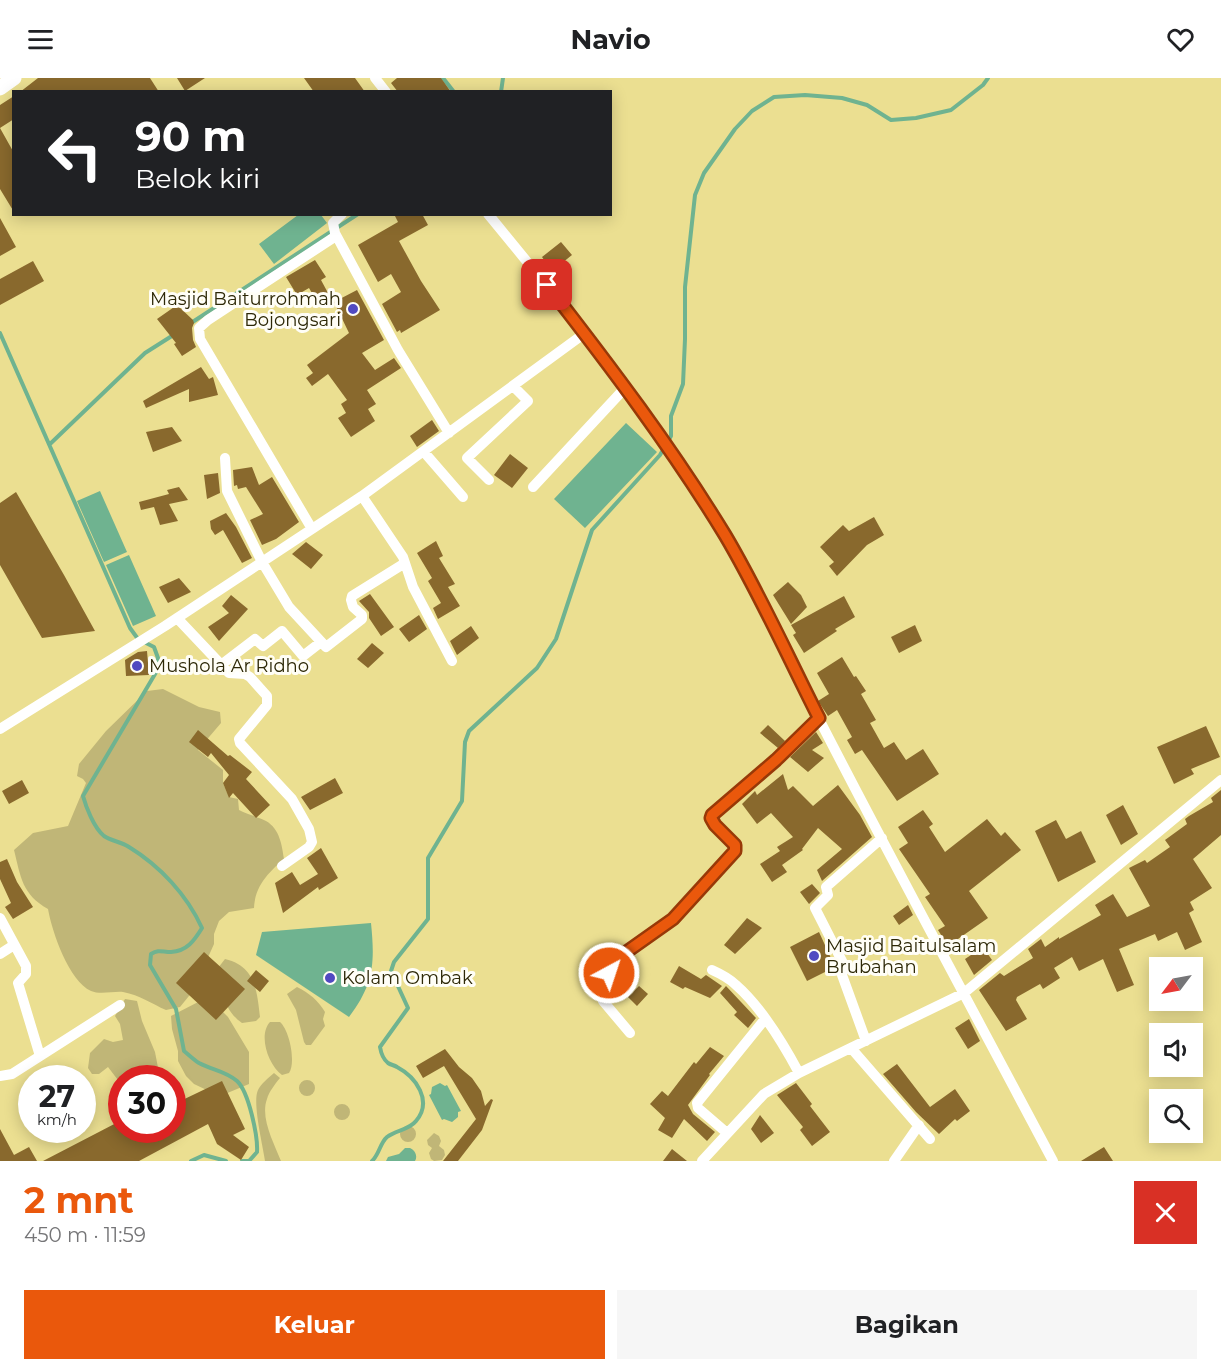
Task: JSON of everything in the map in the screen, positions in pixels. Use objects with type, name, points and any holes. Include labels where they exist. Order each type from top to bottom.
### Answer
[{"type":"main road","points":[[0,88],[14,78]]},
{"type":"street","points":[[375,78],[384,90]]},
{"type":"street","points":[[340,216],[333,223],[335,232],[398,350],[449,433]]},
{"type":"street","points":[[490,216],[585,333],[669,448],[724,535],[1051,1160]]},
{"type":"street","points":[[312,529],[198,333],[199,328],[208,320],[335,232]]},
{"type":"street","points":[[0,729],[177,618],[362,496],[585,333]]},
{"type":"street","points":[[489,480],[467,458],[528,401],[513,386]]},
{"type":"street","points":[[533,487],[625,388]]},
{"type":"street","points":[[424,452],[464,496]]},
{"type":"street","points":[[225,458],[227,490],[262,562],[289,607],[321,642],[328,646],[362,619],[362,615],[353,607],[352,596],[405,563]]},
{"type":"street","points":[[362,496],[403,557],[413,587],[452,662]]},
{"type":"street","points":[[177,618],[229,673],[245,674],[250,677],[267,696],[267,705],[239,739],[240,743],[292,799],[312,837],[309,847],[282,866]]},
{"type":"street","points":[[221,665],[255,639],[262,646],[286,628],[303,656],[321,642]]},
{"type":"street","points":[[630,1033],[603,1000],[614,985],[608,969],[610,964],[673,919],[735,851],[735,845],[715,825],[711,818],[712,815],[776,760],[819,718]]},
{"type":"street","points":[[702,1161],[764,1094],[799,1073],[964,993],[1221,780]]},
{"type":"street","points":[[866,1041],[842,975],[843,963],[815,908],[828,895],[826,887],[882,838]]},
{"type":"street","points":[[0,918],[26,966],[26,974],[18,983],[40,1056]]},
{"type":"street","points":[[0,954],[14,945]]},
{"type":"street","points":[[712,970],[735,983],[765,1019],[799,1073]]},
{"type":"street","points":[[0,1076],[12,1074],[120,1005]]},
{"type":"street","points":[[727,1133],[698,1107],[697,1103],[765,1019]]},
{"type":"street","points":[[851,1047],[930,1139]]},
{"type":"street","points":[[894,1161],[919,1125]]},
{"type":"shaded area","points":[[297,216],[322,216],[327,223],[274,264],[259,244]]},
{"type":"shaded area","points":[[626,423],[657,452],[585,528],[554,499]]},
{"type":"shaded area","points":[[100,491],[127,552],[104,562],[77,501]]},
{"type":"shaded area","points":[[129,555],[156,616],[133,626],[106,565]]},
{"type":"shaded area","points":[[163,689],[199,707],[220,712],[221,723],[198,750],[223,770],[223,783],[229,797],[238,799],[239,810],[271,824],[280,838],[284,859],[263,880],[254,908],[229,912],[219,921],[214,934],[214,944],[193,991],[180,1007],[166,1010],[129,993],[95,992],[83,986],[63,955],[48,909],[33,897],[24,884],[14,850],[33,833],[68,826],[86,783],[77,776],[79,764],[106,731],[147,691]]},
{"type":"shaded area","name":"Kolam Ombak","points":[[371,923],[373,950],[371,973],[364,994],[349,1017],[256,955],[262,932]]},
{"type":"shaded area","points":[[225,959],[243,967],[253,981],[260,1017],[256,1021],[242,1023],[227,1005],[218,968]]},
{"type":"shaded area","points":[[297,987],[313,997],[325,1012],[323,1019],[325,1026],[311,1045],[306,1045],[304,1042],[296,1010],[287,994]]},
{"type":"shaded area","points":[[125,999],[137,1001],[158,1065],[108,1065],[96,1074],[96,1065],[88,1065],[90,1053],[104,1039],[113,1042],[123,1040],[120,1024],[115,1016]]},
{"type":"shaded area","points":[[202,1000],[220,1009],[228,1017],[249,1052],[249,1084],[225,1094],[213,1093],[194,1084],[186,1076],[186,1065],[180,1065],[178,1061],[171,1016]]},
{"type":"shaded area","points":[[270,1022],[280,1022],[287,1032],[292,1055],[289,1073],[282,1075],[277,1070],[266,1050],[265,1034]]},
{"type":"shaded area","points":[[274,1073],[280,1078],[268,1096],[265,1114],[281,1161],[265,1161],[256,1096],[261,1086]]},
{"type":"shaded area","points":[[307,1080],[313,1082],[315,1088],[313,1094],[307,1096],[301,1094],[299,1088],[301,1082]]},
{"type":"shaded area","points":[[440,1083],[447,1085],[461,1111],[452,1122],[442,1120],[429,1095],[432,1087]]},
{"type":"shaded area","points":[[342,1104],[348,1106],[350,1112],[348,1118],[342,1120],[336,1118],[334,1112],[336,1106]]},
{"type":"shaded area","points":[[408,1126],[414,1128],[416,1134],[414,1140],[408,1142],[402,1140],[400,1134],[402,1128]]},
{"type":"shaded area","points":[[434,1133],[439,1136],[441,1141],[439,1146],[444,1150],[445,1155],[442,1160],[434,1161],[429,1153],[432,1148],[428,1145],[427,1140]]},
{"type":"shaded area","points":[[405,1148],[410,1148],[415,1152],[415,1161],[386,1161],[388,1157],[399,1154]]},
{"type":"building","points":[[38,78],[150,78],[158,90],[23,90]]},
{"type":"building","points":[[177,78],[205,78],[187,90]]},
{"type":"building","points":[[304,78],[355,78],[364,90],[313,90]]},
{"type":"building","points":[[397,78],[441,78],[450,90],[396,90],[391,83]]},
{"type":"building","points":[[12,97],[12,120],[0,128],[0,105]]},
{"type":"building","points":[[0,128],[12,149],[12,209],[0,189]]},
{"type":"building","points":[[395,216],[423,216],[428,225],[399,241],[440,310],[401,333],[400,330],[397,332],[382,304],[401,292],[391,274],[378,282],[358,245],[398,222]]},
{"type":"building","points":[[0,218],[16,247],[0,256]]},
{"type":"building","points":[[561,242],[572,255],[552,271],[542,257]]},
{"type":"building","points":[[315,260],[326,277],[321,280],[328,293],[316,300],[309,288],[297,295],[286,277]]},
{"type":"building","points":[[33,261],[44,281],[0,305],[0,279]]},
{"type":"building","points":[[357,290],[384,340],[362,353],[375,370],[394,358],[401,368],[367,390],[376,404],[368,409],[375,421],[351,437],[338,418],[346,413],[341,404],[347,400],[328,374],[312,386],[306,378],[313,373],[307,365],[349,333],[334,302]]},
{"type":"building","points":[[177,305],[194,323],[193,340],[196,347],[182,356],[174,344],[176,343],[157,319]]},
{"type":"building","points":[[201,367],[209,379],[213,377],[218,395],[189,402],[189,389],[146,408],[143,401]]},
{"type":"building","points":[[432,420],[439,431],[417,447],[410,436]]},
{"type":"building","points":[[172,427],[182,441],[153,452],[146,432]]},
{"type":"building","points":[[510,454],[528,468],[512,488],[494,475]]},
{"type":"building","points":[[252,467],[259,485],[272,477],[299,522],[276,539],[262,545],[250,520],[263,514],[246,487],[238,489],[237,485],[234,486],[233,470]]},
{"type":"building","points":[[218,473],[220,493],[207,499],[204,475]]},
{"type":"building","points":[[179,487],[188,500],[169,504],[178,521],[160,525],[154,507],[141,510],[139,502],[169,494],[167,490]]},
{"type":"building","points":[[16,492],[95,631],[42,638],[0,565],[0,503]]},
{"type":"building","points":[[226,513],[252,558],[242,563],[223,530],[215,535],[211,529],[210,521]]},
{"type":"building","points":[[874,517],[884,535],[867,545],[837,576],[829,566],[834,562],[820,547],[843,525],[849,531]]},
{"type":"building","points":[[436,541],[443,556],[439,558],[455,584],[448,587],[460,606],[438,619],[433,608],[441,603],[428,581],[432,578],[417,553]]},
{"type":"building","points":[[306,542],[323,555],[311,569],[292,554]]},
{"type":"building","points":[[179,578],[191,592],[168,603],[159,587]]},
{"type":"building","points":[[788,582],[801,595],[807,607],[791,624],[773,595]]},
{"type":"building","points":[[370,594],[394,627],[381,636],[369,618],[369,612],[359,601]]},
{"type":"building","points":[[231,595],[248,609],[219,641],[208,627],[229,613],[222,606]]},
{"type":"building","points":[[844,596],[855,617],[804,653],[793,635],[796,633],[791,625]]},
{"type":"building","points":[[419,615],[427,629],[409,642],[399,629]]},
{"type":"building","points":[[915,625],[922,641],[899,653],[891,637]]},
{"type":"building","points":[[471,626],[479,638],[457,655],[450,641]]},
{"type":"building","points":[[372,643],[384,653],[368,668],[357,659]]},
{"type":"building","name":"Mushola Ar Ridho","points":[[147,651],[149,675],[126,676],[125,660],[138,652]]},
{"type":"building","points":[[842,657],[866,691],[861,694],[876,720],[870,723],[884,748],[894,742],[906,760],[923,749],[939,774],[897,801],[862,750],[855,754],[847,740],[852,737],[837,710],[828,716],[818,701],[829,694],[817,673]]},
{"type":"building","points":[[768,725],[785,741],[778,748],[760,733]]},
{"type":"building","points":[[1206,726],[1220,757],[1191,769],[1194,774],[1174,784],[1157,747]]},
{"type":"building","points":[[198,730],[228,756],[230,755],[252,772],[246,779],[270,805],[256,818],[233,793],[229,798],[223,783],[229,775],[211,753],[208,757],[189,742]]},
{"type":"building","points":[[816,732],[823,743],[812,750],[824,758],[808,772],[790,757]]},
{"type":"building","points":[[783,774],[788,790],[793,786],[813,806],[838,785],[860,815],[872,837],[822,881],[817,870],[842,849],[818,828],[803,850],[782,865],[787,872],[772,882],[760,864],[780,851],[777,847],[793,837],[771,813],[757,824],[742,804],[755,791],[757,795]]},
{"type":"building","points":[[335,778],[343,793],[310,810],[301,797]]},
{"type":"building","points":[[22,780],[29,793],[9,804],[2,791]]},
{"type":"building","points":[[1221,790],[1221,835],[1193,859],[1212,888],[1190,902],[1194,910],[1189,913],[1202,942],[1185,950],[1177,932],[1158,941],[1155,934],[1119,949],[1134,985],[1117,992],[1103,959],[1079,971],[1072,957],[1054,968],[1060,978],[1043,989],[1040,984],[1017,997],[1016,1000],[1027,1019],[1006,1031],[979,990],[1000,973],[1004,976],[1033,958],[1028,949],[1041,939],[1045,947],[1101,915],[1095,905],[1113,894],[1127,917],[1150,906],[1129,868],[1145,860],[1147,863],[1170,847],[1165,840],[1187,824],[1185,819],[1213,802],[1211,798]]},
{"type":"building","points":[[1123,805],[1138,834],[1121,845],[1106,815]]},
{"type":"building","points":[[923,810],[933,824],[929,827],[945,852],[987,819],[1001,836],[1005,832],[1021,850],[969,891],[988,918],[948,946],[938,930],[945,926],[925,897],[930,894],[899,849],[908,843],[898,827]]},
{"type":"building","points":[[1056,820],[1066,839],[1081,831],[1096,862],[1058,882],[1035,831]]},
{"type":"building","points":[[321,848],[338,878],[319,890],[318,887],[283,913],[275,883],[292,872],[300,885],[318,874],[307,858]]},
{"type":"building","points":[[7,859],[17,882],[33,907],[13,919],[5,907],[11,903],[0,879],[0,862]]},
{"type":"building","points":[[812,884],[820,893],[809,904],[800,892]]},
{"type":"building","points":[[908,905],[913,915],[899,925],[893,916]]},
{"type":"building","points":[[747,918],[762,928],[735,954],[724,945]]},
{"type":"building","name":"Masjid Baitulsalam Brubahan","points":[[819,932],[835,967],[807,981],[790,947]]},
{"type":"building","points":[[983,947],[992,960],[974,975],[965,959]]},
{"type":"building","points":[[204,952],[245,989],[216,1020],[176,983]]},
{"type":"building","points":[[679,966],[701,979],[706,975],[722,986],[710,998],[685,987],[683,989],[670,982]]},
{"type":"building","points":[[256,970],[269,981],[260,992],[247,981]]},
{"type":"building","points":[[639,986],[648,994],[637,1006],[628,997]]},
{"type":"building","points":[[726,986],[756,1018],[748,1028],[734,1015],[737,1012],[720,993]]},
{"type":"building","points":[[969,1019],[980,1041],[968,1049],[955,1028]]},
{"type":"building","points":[[710,1047],[724,1056],[688,1105],[693,1114],[715,1132],[707,1141],[684,1119],[672,1138],[658,1130],[665,1118],[650,1104],[662,1091],[668,1096],[694,1062],[696,1064]]},
{"type":"building","points":[[445,1049],[459,1067],[472,1078],[481,1091],[485,1106],[491,1099],[493,1100],[482,1130],[458,1161],[443,1161],[476,1119],[444,1066],[423,1078],[416,1066]]},
{"type":"building","points":[[897,1064],[930,1107],[955,1089],[970,1111],[957,1121],[955,1119],[939,1134],[916,1112],[883,1074]]},
{"type":"building","points":[[222,1081],[245,1129],[233,1135],[249,1147],[241,1160],[217,1144],[208,1124],[186,1136],[186,1098]]},
{"type":"building","points":[[796,1083],[830,1132],[812,1146],[800,1130],[803,1127],[777,1095]]},
{"type":"building","points":[[760,1115],[774,1133],[761,1143],[751,1129]]},
{"type":"building","points":[[108,1127],[108,1143],[173,1143],[139,1161],[43,1161],[78,1143],[96,1143],[96,1133]]},
{"type":"building","points":[[0,1129],[14,1155],[29,1147],[37,1161],[0,1161]]},
{"type":"building","points":[[1104,1147],[1113,1161],[1081,1161]]},
{"type":"building","points":[[672,1149],[687,1161],[663,1161]]},
{"type":"waterway","points":[[443,78],[452,90]]},
{"type":"waterway","points":[[501,90],[503,78]]},
{"type":"waterway","points":[[372,1161],[387,1137],[416,1121],[423,1106],[416,1083],[404,1071],[389,1064],[382,1056],[380,1047],[408,1008],[391,971],[394,962],[428,919],[428,858],[462,801],[465,742],[469,731],[537,668],[556,639],[592,530],[660,455],[671,436],[671,416],[683,384],[685,287],[695,195],[704,173],[735,129],[752,111],[774,97],[805,95],[842,98],[867,105],[891,120],[916,118],[951,110],[983,85],[988,78]]},
{"type":"waterway","points":[[191,323],[355,216]]},
{"type":"waterway","points":[[0,333],[130,628],[138,639],[154,647],[158,658],[158,669],[83,796],[100,832],[107,838],[129,847],[162,872],[189,904],[202,928],[193,941],[181,950],[158,951],[151,954],[150,965],[176,1009],[184,1051],[199,1063],[233,1078],[245,1095],[254,1126],[257,1152],[249,1161],[242,1161]]},
{"type":"waterway","points":[[50,444],[145,353],[175,334]]},
{"type":"waterway","points":[[191,1161],[204,1155],[226,1161]]},
{"type":"place","name":"Masjid Baiturrohmah Bojongsari","points":[[353,309]]},
{"type":"place","name":"Mushola Ar Ridho","points":[[137,666]]},
{"type":"place","name":"Masjid Baitulsalam Brubahan","points":[[814,956]]},
{"type":"place","name":"Kolam Ombak","points":[[330,978]]},
{"type":"route","points":[[547,285],[662,438],[724,535],[748,577],[819,718],[754,780],[712,815],[711,818],[715,825],[735,845],[735,851],[673,919],[610,964],[609,973]]}]
